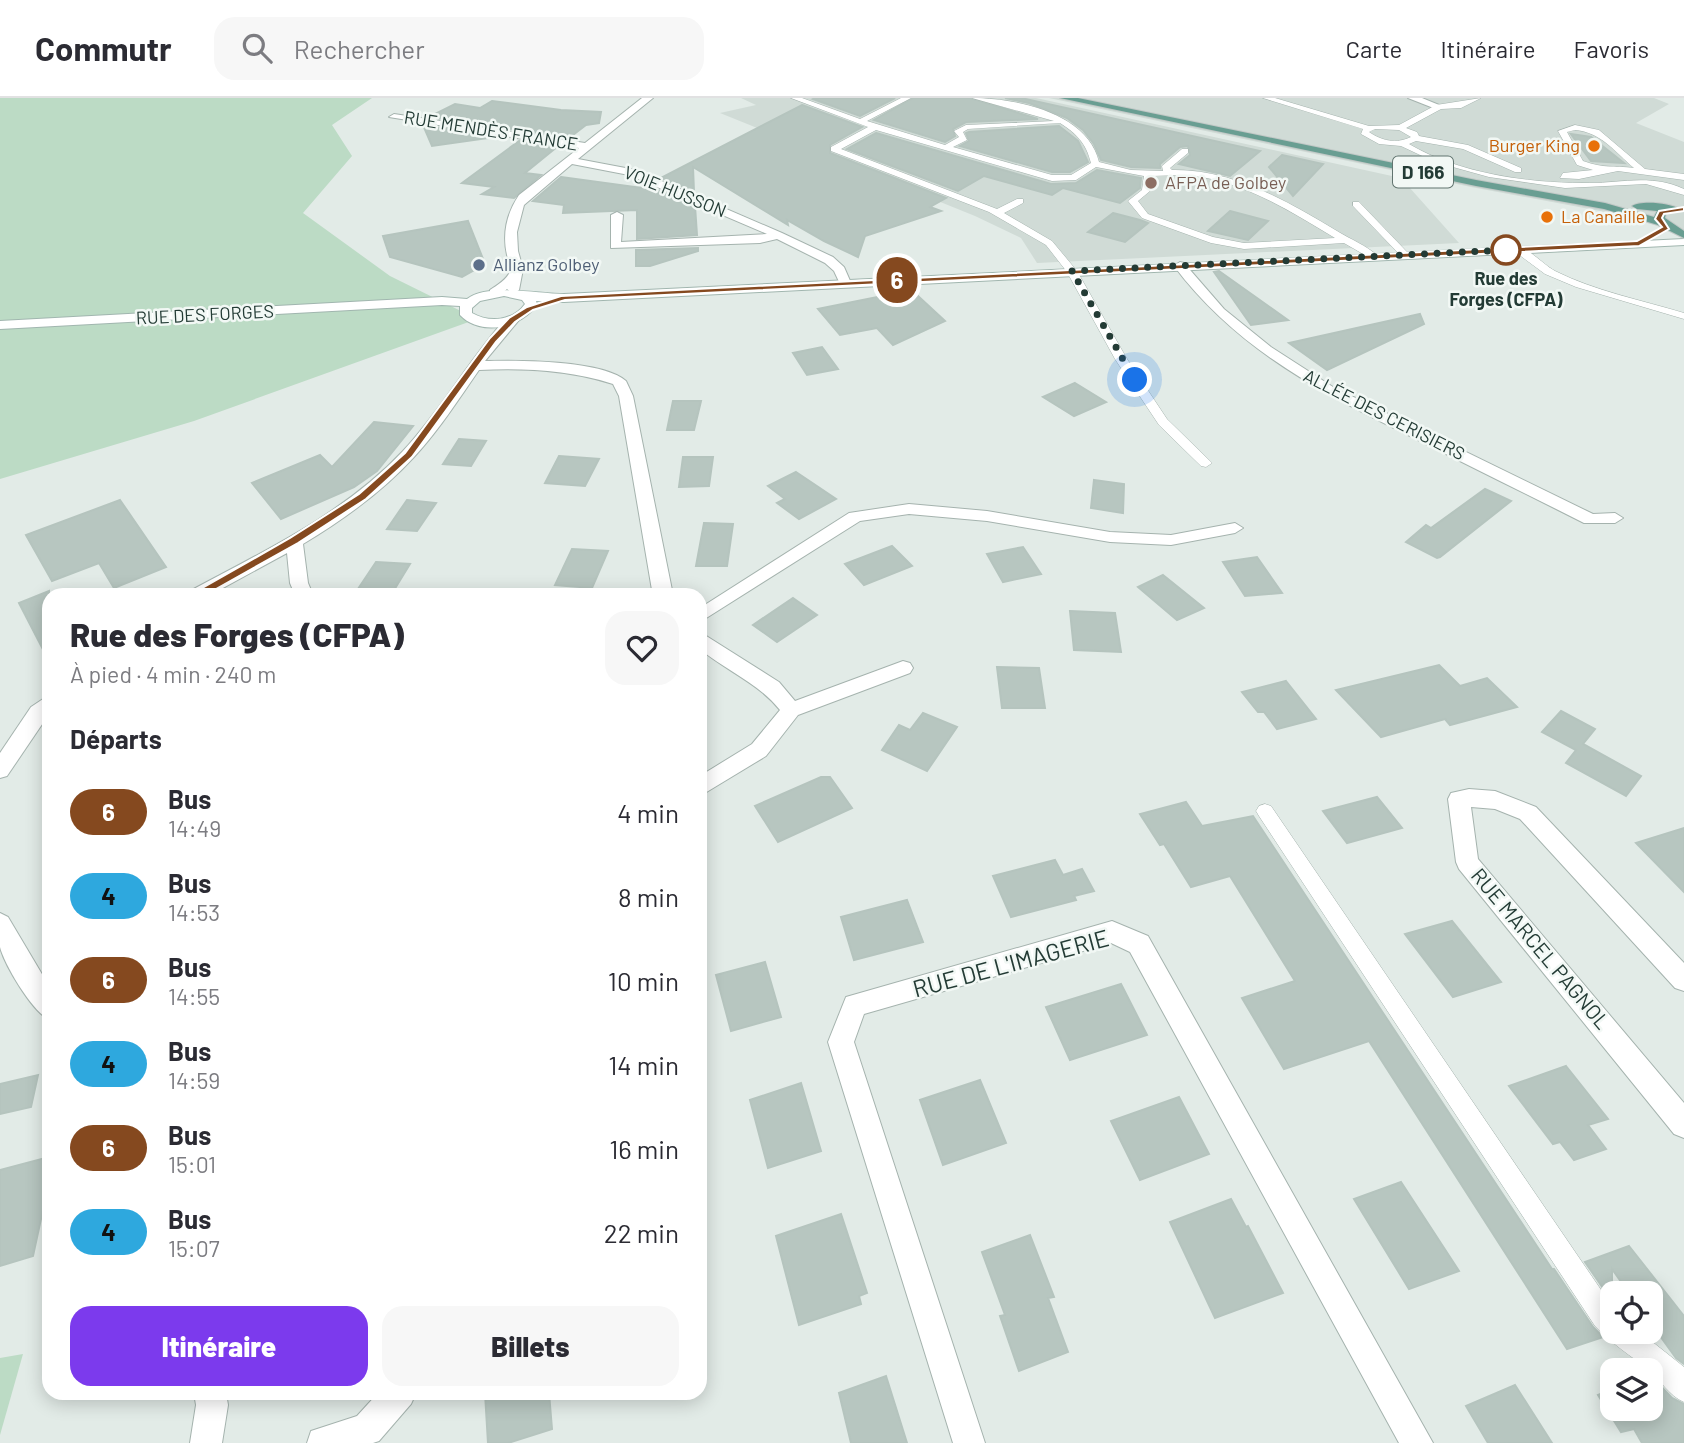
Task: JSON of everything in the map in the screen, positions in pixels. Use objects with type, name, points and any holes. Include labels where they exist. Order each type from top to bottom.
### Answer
[{"type":"main road","name":"D 166","points":[[1065,98],[1476,183],[1565,198],[1679,209]]},
{"type":"main road","name":"D 166","points":[[1089,98],[1281,142]]},
{"type":"main road","name":"D 166","points":[[1565,198],[1664,225]]},
{"type":"main road","points":[[1679,209],[1662,212],[1659,219],[1664,225],[1684,235]]},
{"type":"street","name":"RUE MENDÈS FRANCE","points":[[513,292],[517,269],[511,256],[516,207],[523,197],[648,98]]},
{"type":"street","points":[[1413,98],[1436,109]]},
{"type":"street","name":"RUE MENDÈS FRANCE","points":[[394,117],[587,146]]},
{"type":"street","name":"VOIE HUSSON","points":[[569,160],[632,172],[778,235],[829,260],[840,270],[845,283]]},
{"type":"street","name":"VOIE HUSSON","points":[[617,215],[615,246],[760,240],[778,235]]},
{"type":"street","points":[[1639,243],[1664,225]]},
{"type":"street","points":[[209,588],[294,541],[362,496],[409,455],[493,340],[528,303],[564,298],[1072,271],[1684,242]]},
{"type":"street","name":"ALLÉE DES CERISIERS","points":[[1180,266],[1219,312],[1266,350],[1328,390],[1591,519],[1615,518]]},
{"type":"street","points":[[512,320],[485,323],[471,319],[467,307],[494,293],[514,277]]},
{"type":"street","points":[[494,293],[513,292],[528,303]]},
{"type":"street","name":"RUE DES FORGES","points":[[0,325],[410,304],[467,307]]},
{"type":"street","points":[[485,323],[493,340]]},
{"type":"street","points":[[474,366],[525,364],[600,374],[619,381],[626,396],[661,588]]},
{"type":"street","points":[[707,612],[855,517],[909,509],[987,516],[1110,537],[1171,540],[1235,528]]},
{"type":"street","points":[[294,541],[301,588]]},
{"type":"street","points":[[707,645],[723,658],[772,687],[791,710]]},
{"type":"street","points":[[707,784],[760,750],[791,710],[903,668]]},
{"type":"street","points":[[0,770],[42,708]]},
{"type":"street","name":"RUE MARCEL PAGNOL","points":[[1684,980],[1528,814],[1502,800],[1479,796],[1459,799],[1467,862],[1684,1124]]},
{"type":"street","points":[[0,924],[42,997]]},
{"type":"street","name":"RUE DE L'IMAGERIE","points":[[969,1443],[841,1042],[855,1005],[1112,932],[1139,944],[1418,1443]]},
{"type":"street","points":[[206,1443],[211,1400]]},
{"type":"street","points":[[323,1443],[367,1429],[394,1400]]},
{"type":"lane","points":[[795,98],[875,127],[1052,178],[1073,178],[1095,164],[1134,173],[1206,175],[1238,184],[1298,212],[1373,257]]},
{"type":"lane","points":[[860,122],[907,98]]},
{"type":"lane","points":[[976,98],[1064,119],[1090,144],[1095,164]]},
{"type":"lane","points":[[1268,98],[1368,128],[1400,128],[1415,138],[1465,147],[1507,167],[1525,172],[1566,176],[1600,170],[1641,169],[1684,177]]},
{"type":"lane","points":[[1400,128],[1436,109],[1458,106],[1477,98]]},
{"type":"lane","points":[[948,146],[964,138],[958,131],[966,127],[1064,119]]},
{"type":"lane","points":[[875,127],[834,149],[997,213],[1049,243],[1072,271],[1121,359],[1163,422],[1206,463]]},
{"type":"lane","points":[[1368,128],[1364,132],[1370,138],[1402,143],[1414,152],[1442,161],[1518,179],[1584,186],[1636,180],[1668,185],[1684,192]]},
{"type":"lane","points":[[1600,170],[1580,163],[1572,151],[1574,148],[1562,133],[1564,129],[1601,132],[1641,169]]},
{"type":"lane","points":[[1402,143],[1415,138]]},
{"type":"lane","points":[[1169,172],[1165,168],[1185,151]]},
{"type":"lane","points":[[1149,173],[1146,191],[1133,201],[1145,216],[1171,227],[1211,240],[1244,246],[1346,240]]},
{"type":"lane","points":[[997,213],[1020,201]]},
{"type":"lane","points":[[1356,204],[1405,255]]},
{"type":"lane","points":[[1517,249],[1549,272],[1580,285],[1684,316]]},
{"type":"lane","points":[[1265,811],[1600,1311]]},
{"type":"lane","points":[[1635,1344],[1672,1373],[1684,1389]]},
{"type":"shaded area","name":"AFPA de Golbey","points":[[741,98],[1036,98],[1401,178],[1459,243],[1037,263],[1021,238],[975,216],[720,113],[756,105]]},
{"type":"shaded area","points":[[1049,98],[1654,98],[1669,104],[1636,123],[1684,142],[1684,231],[1611,213],[1471,187]]},
{"type":"green space","points":[[0,98],[372,98],[332,125],[352,156],[303,213],[390,276],[477,319],[194,421],[0,479]]},
{"type":"green space","points":[[23,1354],[0,1435],[0,1358]]},
{"type":"building","points":[[895,98],[860,116],[813,99]]},
{"type":"building","points":[[913,98],[970,98],[1038,119],[966,122],[953,129],[955,136],[945,142],[874,120]]},
{"type":"building","points":[[1005,98],[1021,98],[1260,151],[1230,176],[1179,164],[1190,155],[1188,146],[1180,147],[1160,164],[1160,168],[1131,167],[1101,160],[1094,144],[1083,130],[1067,118],[1029,103]]},
{"type":"building","points":[[492,101],[601,112],[599,123],[586,125],[569,138],[429,117],[455,104],[480,108]]},
{"type":"building","points":[[802,105],[862,127],[830,145],[830,153],[946,198],[930,207],[941,211],[865,236],[858,257],[787,220],[788,225],[693,167],[694,192],[661,178]]},
{"type":"building","points":[[423,125],[495,137],[432,146]]},
{"type":"building","points":[[1059,126],[1078,141],[1088,162],[1070,172],[1052,172],[960,146],[969,141],[966,133],[969,132]]},
{"type":"building","points":[[876,133],[1051,184],[1076,183],[1097,170],[1141,178],[1140,188],[1120,203],[1063,188],[1052,195],[984,176],[958,191],[847,149]]},
{"type":"building","name":"Burger King","points":[[1571,134],[1591,137],[1624,163],[1591,161]]},
{"type":"building","points":[[519,141],[557,147],[525,173],[541,175],[514,198],[482,194],[494,187],[462,183]]},
{"type":"building","points":[[1282,155],[1323,164],[1293,196],[1269,167]]},
{"type":"building","points":[[561,177],[642,188],[646,185],[695,206],[697,235],[637,239],[637,210],[563,213],[564,205],[533,201]]},
{"type":"building","points":[[1230,211],[1268,221],[1248,240],[1208,231]]},
{"type":"building","points":[[1113,213],[1148,223],[1125,242],[1088,232]]},
{"type":"building","points":[[468,221],[485,264],[462,277],[390,257],[383,236]]},
{"type":"building","points":[[698,248],[698,251],[650,266],[636,266],[636,250]]},
{"type":"building","points":[[1219,271],[1288,320],[1251,325],[1214,272]]},
{"type":"building","points":[[907,291],[918,296],[945,321],[893,345],[877,328],[840,335],[818,309]]},
{"type":"building","points":[[1420,314],[1424,324],[1327,370],[1289,343]]},
{"type":"building","points":[[822,347],[838,369],[807,375],[793,353]]},
{"type":"building","points":[[1075,383],[1106,402],[1074,416],[1043,397]]},
{"type":"building","points":[[673,401],[701,401],[694,430],[667,430]]},
{"type":"building","points":[[374,422],[413,426],[377,471],[354,487],[281,519],[252,483],[320,455],[332,467]]},
{"type":"building","points":[[459,439],[486,441],[471,466],[443,464]]},
{"type":"building","points":[[559,456],[599,459],[585,486],[545,483]]},
{"type":"building","points":[[683,457],[713,457],[709,486],[679,487]]},
{"type":"building","points":[[796,472],[836,499],[799,519],[777,503],[785,499],[768,486]]},
{"type":"building","points":[[1094,480],[1124,484],[1123,513],[1091,508]]},
{"type":"building","points":[[1485,489],[1511,501],[1440,557],[1437,558],[1406,542],[1426,525],[1431,528]]},
{"type":"building","points":[[120,500],[166,567],[114,588],[99,563],[52,581],[26,535]]},
{"type":"building","points":[[407,500],[436,503],[417,531],[387,529]]},
{"type":"building","points":[[704,523],[733,524],[727,566],[696,566]]},
{"type":"building","points":[[892,546],[912,566],[864,585],[845,564]]},
{"type":"building","points":[[1023,547],[1041,574],[1003,582],[987,554]]},
{"type":"building","points":[[572,549],[608,551],[592,588],[555,585]]},
{"type":"building","points":[[1257,557],[1282,593],[1245,596],[1223,562]]},
{"type":"building","points":[[376,562],[410,564],[395,588],[359,588]]},
{"type":"building","points":[[1163,575],[1204,608],[1177,620],[1138,587]]},
{"type":"building","points":[[42,594],[42,647],[19,603]]},
{"type":"building","points":[[793,598],[817,615],[777,642],[753,625]]},
{"type":"building","points":[[1070,611],[1115,613],[1121,652],[1074,650]]},
{"type":"building","points":[[1439,665],[1460,686],[1487,678],[1517,707],[1450,725],[1445,719],[1381,737],[1336,690]]},
{"type":"building","points":[[997,667],[1039,668],[1045,708],[1002,708]]},
{"type":"building","points":[[1286,681],[1316,719],[1277,729],[1264,712],[1258,712],[1242,692]]},
{"type":"building","points":[[1561,711],[1595,729],[1583,744],[1641,776],[1626,796],[1566,763],[1576,750],[1542,732]]},
{"type":"building","points":[[923,713],[957,727],[927,771],[882,750],[899,725],[910,730]]},
{"type":"building","points":[[821,777],[830,777],[852,808],[778,842],[755,806]]},
{"type":"building","points":[[1377,797],[1402,828],[1347,843],[1323,811]]},
{"type":"building","points":[[1186,802],[1202,826],[1253,816],[1552,1269],[1600,1334],[1600,1338],[1567,1349],[1369,1041],[1284,1069],[1242,998],[1295,981],[1230,876],[1191,887],[1164,844],[1160,845],[1140,814]]},
{"type":"building","points":[[1684,828],[1684,892],[1636,843]]},
{"type":"building","points":[[1055,860],[1063,875],[1082,869],[1094,891],[1074,896],[1076,900],[1011,917],[993,876]]},
{"type":"building","points":[[907,900],[923,942],[854,960],[841,917]]},
{"type":"building","points":[[1452,921],[1501,982],[1453,997],[1405,934]]},
{"type":"building","points":[[765,962],[781,1017],[731,1031],[716,975]]},
{"type":"building","points":[[1121,984],[1147,1035],[1070,1060],[1046,1007]]},
{"type":"building","points":[[1566,1066],[1608,1119],[1588,1125],[1606,1149],[1574,1160],[1560,1142],[1553,1144],[1509,1086]]},
{"type":"building","points":[[38,1075],[31,1107],[0,1114],[0,1084]]},
{"type":"building","points":[[980,1080],[1006,1143],[943,1165],[920,1100]]},
{"type":"building","points":[[801,1083],[821,1151],[768,1168],[750,1100]]},
{"type":"building","points":[[1179,1097],[1209,1154],[1140,1180],[1111,1121]]},
{"type":"building","points":[[42,1159],[42,1214],[33,1256],[0,1266],[0,1170]]},
{"type":"building","points":[[1401,1182],[1459,1271],[1409,1289],[1354,1199]]},
{"type":"building","points":[[1231,1199],[1283,1293],[1215,1318],[1170,1222]]},
{"type":"building","points":[[841,1214],[867,1293],[859,1296],[861,1304],[799,1325],[776,1236]]},
{"type":"building","points":[[1030,1235],[1054,1297],[1048,1298],[1068,1352],[1019,1371],[1000,1316],[1005,1315],[982,1252]]},
{"type":"building","points":[[1629,1246],[1656,1281],[1620,1281],[1612,1269],[1612,1281],[1600,1281],[1600,1284],[1585,1262]]},
{"type":"building","points":[[1663,1289],[1684,1316],[1684,1364],[1663,1340]]},
{"type":"building","points":[[886,1376],[907,1443],[851,1443],[839,1393]]},
{"type":"building","points":[[1515,1385],[1552,1443],[1488,1443],[1466,1406]]},
{"type":"building","points":[[1663,1389],[1672,1398],[1684,1404],[1684,1443],[1642,1443],[1634,1429],[1621,1432],[1614,1421],[1663,1421]]},
{"type":"building","points":[[485,1400],[550,1400],[552,1429],[508,1443],[488,1443]]},
{"type":"bus line","name":"6","points":[[209,588],[294,541],[362,496],[409,455],[493,340],[512,320],[530,309],[564,298],[1639,243],[1667,227],[1659,219],[1662,212],[1684,209]]},
{"type":"place","name":"Burger King","points":[[1594,146]]},
{"type":"place","name":"AFPA de Golbey","points":[[1151,183]]},
{"type":"place","name":"La Canaille","points":[[1547,217]]},
{"type":"place","name":"Rue des Forges (CFPA)","points":[[1506,250]]},
{"type":"place","name":"Allianz Golbey","points":[[479,265]]},
{"type":"route","points":[[1135,380],[1072,271],[1506,250]]}]
